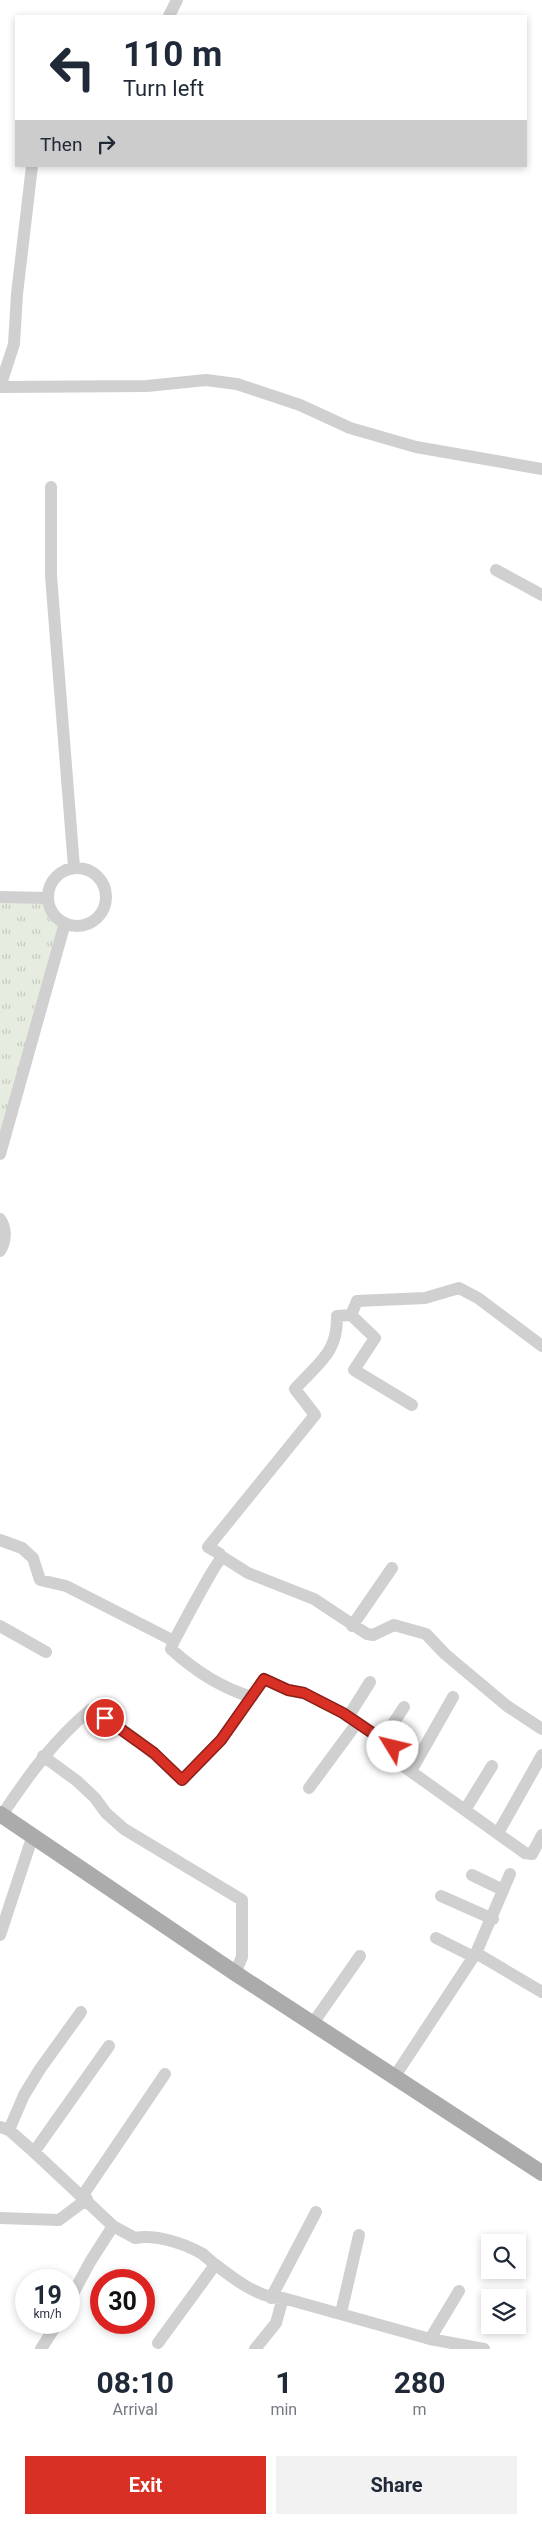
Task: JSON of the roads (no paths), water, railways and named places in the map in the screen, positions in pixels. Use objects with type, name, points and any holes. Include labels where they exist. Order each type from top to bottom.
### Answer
[{"type":"main road","points":[[1,1814],[236,1973],[260,1984],[313,2023],[542,2173]]},
{"type":"street","points":[[170,15],[177,0]]},
{"type":"street","points":[[32,167],[17,294],[14,344],[0,388],[148,386],[206,380],[237,384],[300,405],[350,428],[416,447],[542,469]]},
{"type":"street","points":[[52,487],[52,576],[74,867]]},
{"type":"street","points":[[496,570],[542,595]]},
{"type":"street","points":[[74,867],[86,868],[96,874],[103,883],[105,901],[98,917],[88,924],[77,926],[65,924],[56,917],[50,908],[48,898],[49,887],[54,878],[63,871],[74,867]]},
{"type":"street","points":[[0,898],[48,898]]},
{"type":"street","points":[[0,1154],[65,924]]},
{"type":"street","points":[[0,1219],[5,1233],[4,1244],[0,1251]]},
{"type":"street","points":[[351,1315],[357,1301],[425,1298],[459,1288],[478,1298],[542,1346]]},
{"type":"street","points":[[412,1405],[354,1370],[375,1338],[351,1315],[338,1316],[338,1332],[334,1347],[295,1389],[315,1415],[208,1547],[248,1573],[314,1599],[366,1634],[373,1635],[394,1625],[426,1634],[445,1654],[507,1706],[542,1729]]},
{"type":"street","points":[[0,1540],[22,1548],[32,1558],[40,1580],[66,1586],[174,1641]]},
{"type":"street","points":[[222,1556],[216,1562],[208,1581],[171,1649],[191,1667],[232,1692],[252,1697]]},
{"type":"street","points":[[352,1626],[392,1568]]},
{"type":"street","points":[[0,1626],[46,1652]]},
{"type":"street","points":[[1,1814],[43,1756],[73,1724],[90,1710],[122,1728],[154,1753],[182,1780],[221,1740],[264,1679],[288,1690],[304,1693],[353,1720],[394,1746],[390,1756],[529,1854],[533,1853],[542,1835]]},
{"type":"street","points":[[309,1788],[353,1720],[370,1682]]},
{"type":"street","points":[[411,1771],[453,1697]]},
{"type":"street","points":[[383,1739],[404,1707]]},
{"type":"street","points":[[498,1833],[542,1755]]},
{"type":"street","points":[[43,1756],[76,1781],[124,1829],[242,1900],[242,1957],[236,1973]]},
{"type":"street","points":[[465,1810],[492,1766]]},
{"type":"street","points":[[0,1935],[33,1835]]},
{"type":"street","points":[[395,2076],[475,1955],[493,1919],[510,1874]]},
{"type":"street","points":[[472,1875],[503,1890]]},
{"type":"street","points":[[441,1896],[493,1919]]},
{"type":"street","points":[[436,1938],[475,1955],[542,1992]]},
{"type":"street","points":[[313,2023],[360,1956]]},
{"type":"street","points":[[81,2012],[36,2075],[4,2128],[85,2197],[114,2226],[134,2238],[144,2236],[174,2242],[202,2253],[215,2265],[246,2286],[277,2298],[342,2313],[430,2339],[484,2349]]},
{"type":"street","points":[[34,2152],[108,2046]]},
{"type":"street","points":[[0,2218],[59,2220],[85,2197],[165,2074]]},
{"type":"street","points":[[255,2349],[276,2323],[277,2298],[316,2212]]},
{"type":"street","points":[[80,2281],[114,2226]]},
{"type":"street","points":[[342,2313],[359,2235]]},
{"type":"street","points":[[158,2343],[215,2265]]},
{"type":"street","points":[[430,2339],[459,2291]]},
{"type":"street","points":[[41,2349],[50,2334]]}]
